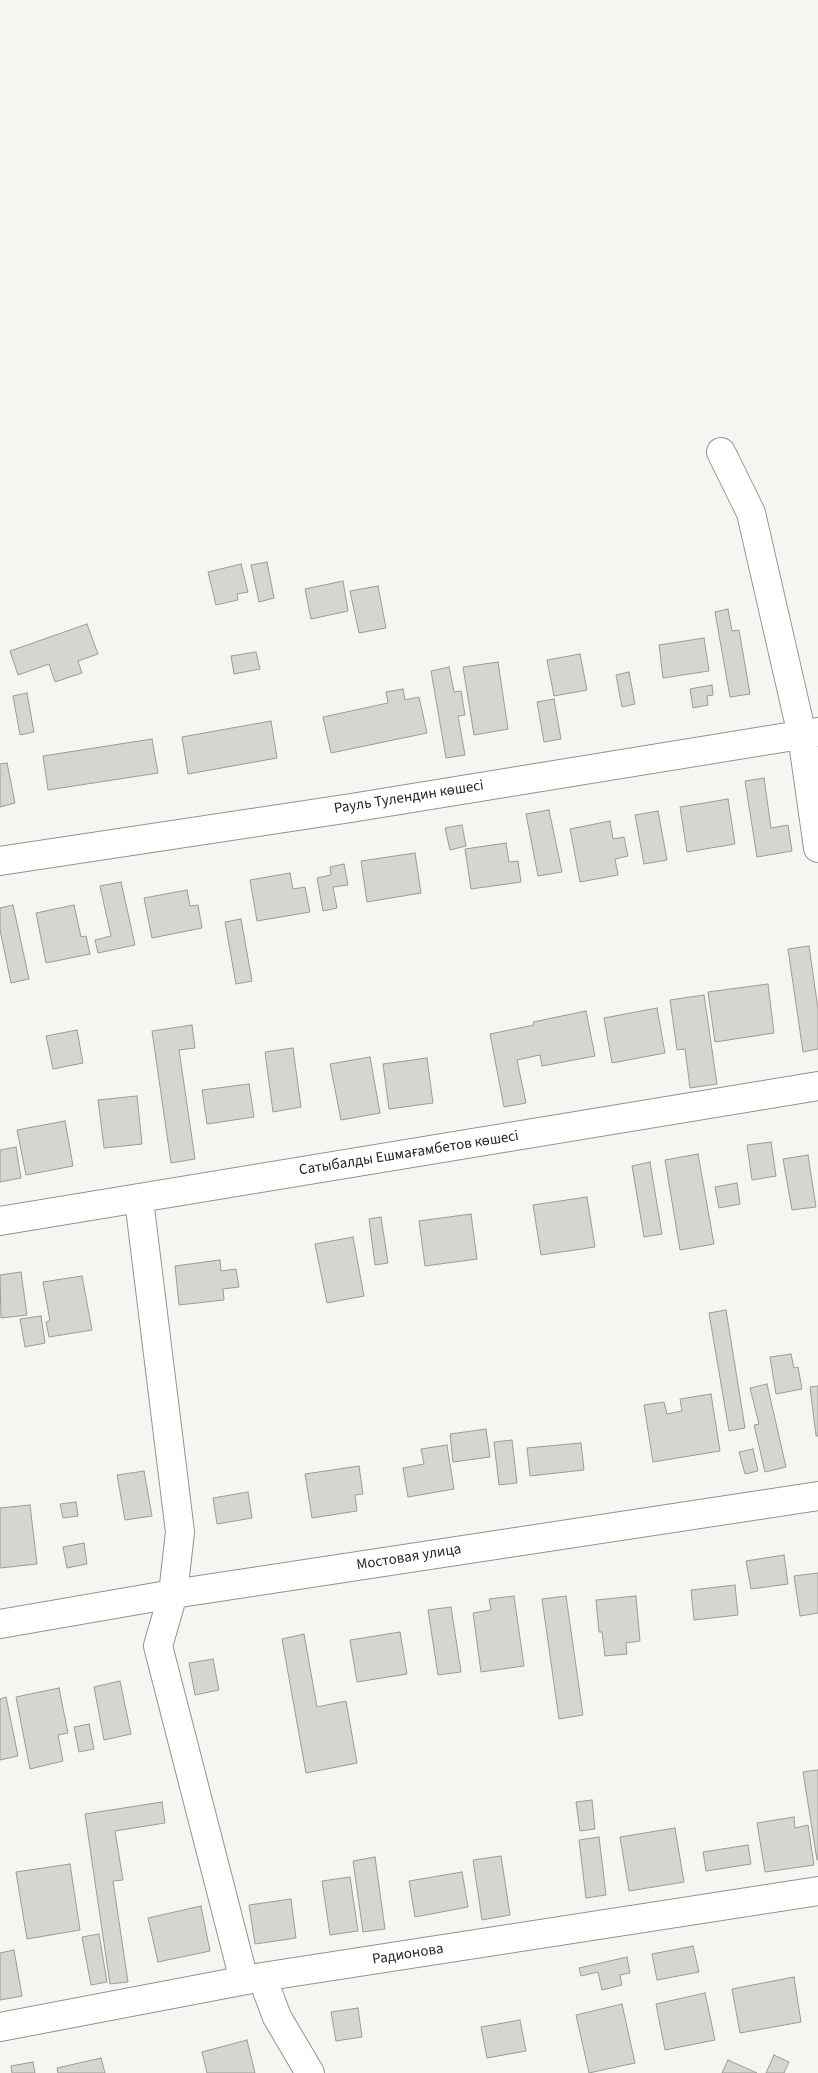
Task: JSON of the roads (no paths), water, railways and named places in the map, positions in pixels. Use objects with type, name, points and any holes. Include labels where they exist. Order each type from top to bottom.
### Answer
[{"type":"street","points":[[721,452],[750,513],[810,733],[818,848]]},
{"type":"street","name":"Рауль Тулендин көшесі","points":[[0,861],[360,806],[810,733]]},
{"type":"street","name":"Сатыбалды Ешмағамбетов көшесі","points":[[0,1221],[139,1200],[818,1086]]},
{"type":"street","points":[[139,1200],[180,1532],[173,1594],[158,1646],[253,1979],[310,2073]]},
{"type":"street","name":"Мостовая улица","points":[[0,1624],[173,1594],[818,1496]]},
{"type":"street","name":"Радионова","points":[[0,2028],[253,1979],[818,1891]]}]
